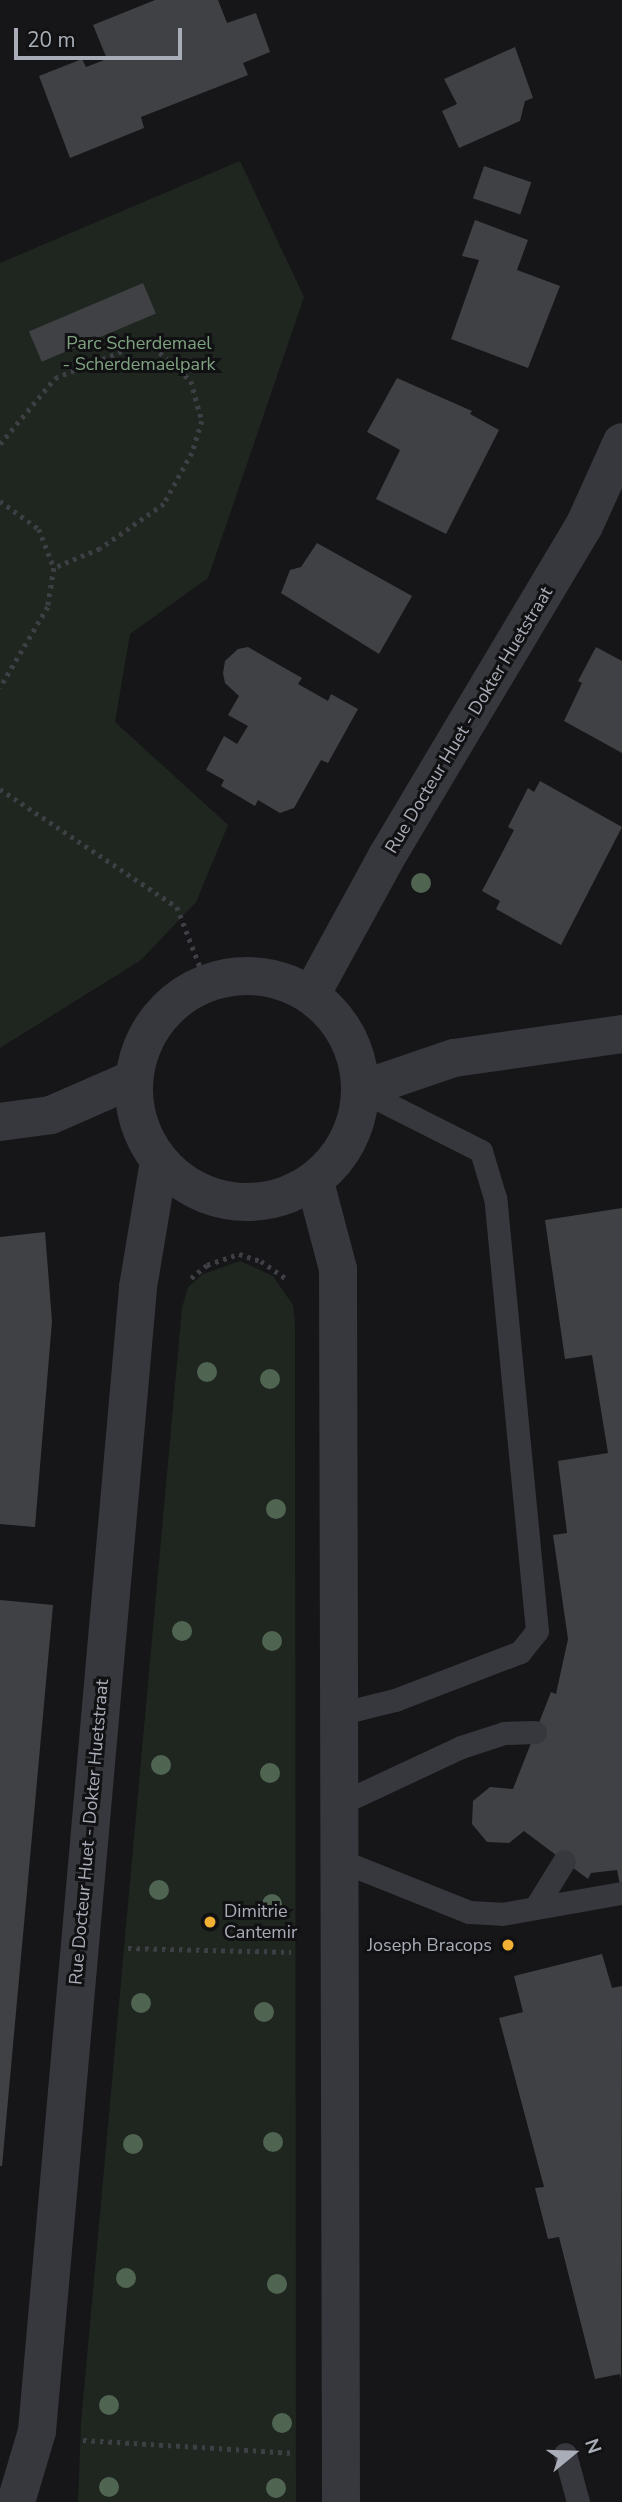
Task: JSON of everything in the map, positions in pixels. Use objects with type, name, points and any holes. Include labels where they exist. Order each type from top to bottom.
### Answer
[{"type":"street","name":"Rue Docteur Huet - Dokter Huetstraat","points":[[311,995],[387,856],[584,526],[622,443]]},
{"type":"street","points":[[242,975],[278,979],[311,995],[343,1032],[355,1054],[360,1090],[355,1124],[339,1156],[315,1182],[278,1201],[239,1202],[194,1190],[159,1161],[138,1122],[133,1079],[141,1049],[154,1023],[175,1000],[206,982],[242,975]]},
{"type":"street","points":[[360,1090],[454,1058],[622,1034]]},
{"type":"street","points":[[0,1122],[51,1115],[133,1079]]},
{"type":"street","name":"Rue Docteur Huet - Dokter Huetstraat","points":[[16,2502],[37,2431],[138,1287],[159,1161]]},
{"type":"street","points":[[315,1182],[338,1269],[341,2502]]},
{"type":"lane","points":[[338,1714],[396,1700],[520,1653],[537,1631],[495,1198],[481,1151],[360,1090]]},
{"type":"lane","points":[[339,1804],[461,1748],[504,1733],[535,1732]]},
{"type":"lane","points":[[339,1860],[468,1912],[502,1914],[621,1893]]},
{"type":"lane","points":[[535,1908],[564,1861]]},
{"type":"lane","points":[[565,2454],[578,2502]]},
{"type":"path","points":[[0,444],[55,378],[147,341],[191,381],[202,421],[192,453],[164,504],[100,549],[54,568]]},
{"type":"path","points":[[0,501],[38,529],[54,568],[48,607],[0,688]]},
{"type":"path","points":[[0,789],[177,907],[206,982]]},
{"type":"path","points":[[121,1948],[298,1952]]},
{"type":"path","points":[[75,2439],[132,2446],[303,2454]]},
{"type":"green space","name":"Parc Scherdemael - Scherdemaelpark","points":[[240,161],[304,297],[208,578],[130,634],[115,722],[228,825],[196,902],[141,960],[0,1048],[0,263]]},
{"type":"green space","points":[[240,1261],[273,1276],[293,1305],[295,1324],[296,2502],[78,2502],[81,2423],[182,1308],[188,1287],[203,1274]]},
{"type":"building","points":[[155,0],[218,0],[227,23],[256,13],[270,52],[243,63],[248,75],[141,117],[144,128],[70,158],[39,76],[82,59],[86,67],[107,59],[93,25]]},
{"type":"building","points":[[515,47],[533,98],[525,101],[520,121],[459,148],[442,111],[457,104],[444,79]]},
{"type":"building","points":[[484,166],[531,182],[520,214],[473,198]]},
{"type":"building","points":[[475,220],[528,240],[517,270],[560,286],[528,368],[451,339],[479,260],[462,256]]},
{"type":"building","points":[[143,283],[156,313],[42,362],[29,331]]},
{"type":"building","points":[[397,378],[472,411],[470,414],[499,430],[446,534],[376,499],[400,450],[367,432]]},
{"type":"building","points":[[317,543],[412,596],[379,654],[281,593],[290,570],[301,567]]},
{"type":"building","points":[[248,647],[302,678],[298,684],[328,701],[331,694],[358,709],[328,763],[321,760],[294,808],[280,813],[258,800],[255,806],[221,786],[224,780],[206,770],[224,736],[237,744],[248,726],[228,715],[239,696],[225,683],[223,673],[225,661],[238,649]]},
{"type":"building","points":[[596,647],[622,661],[622,753],[564,721],[582,683],[578,681]]},
{"type":"building","points":[[540,781],[622,827],[561,945],[496,909],[500,901],[482,891],[514,830],[508,827],[528,788],[534,792]]},
{"type":"building","points":[[622,1208],[621,1890],[617,1870],[591,1873],[588,1879],[524,1831],[509,1843],[487,1842],[472,1824],[473,1801],[490,1787],[513,1789],[551,1692],[556,1694],[568,1639],[553,1535],[567,1533],[558,1461],[608,1453],[592,1355],[565,1359],[545,1220]]},
{"type":"building","points":[[45,1232],[52,1321],[35,1527],[0,1524],[0,1237]]},
{"type":"building","points":[[0,1600],[53,1605],[2,2166],[0,2166]]},
{"type":"building","points":[[602,1954],[612,1988],[622,1986],[621,2380],[620,2374],[595,2379],[559,2237],[548,2239],[535,2188],[544,2187],[499,2018],[523,2012],[514,1976]]},
{"type":"place","name":"Dimitrie Cantemir","points":[[210,1922]]},
{"type":"place","name":"Joseph Bracops","points":[[508,1945]]}]
